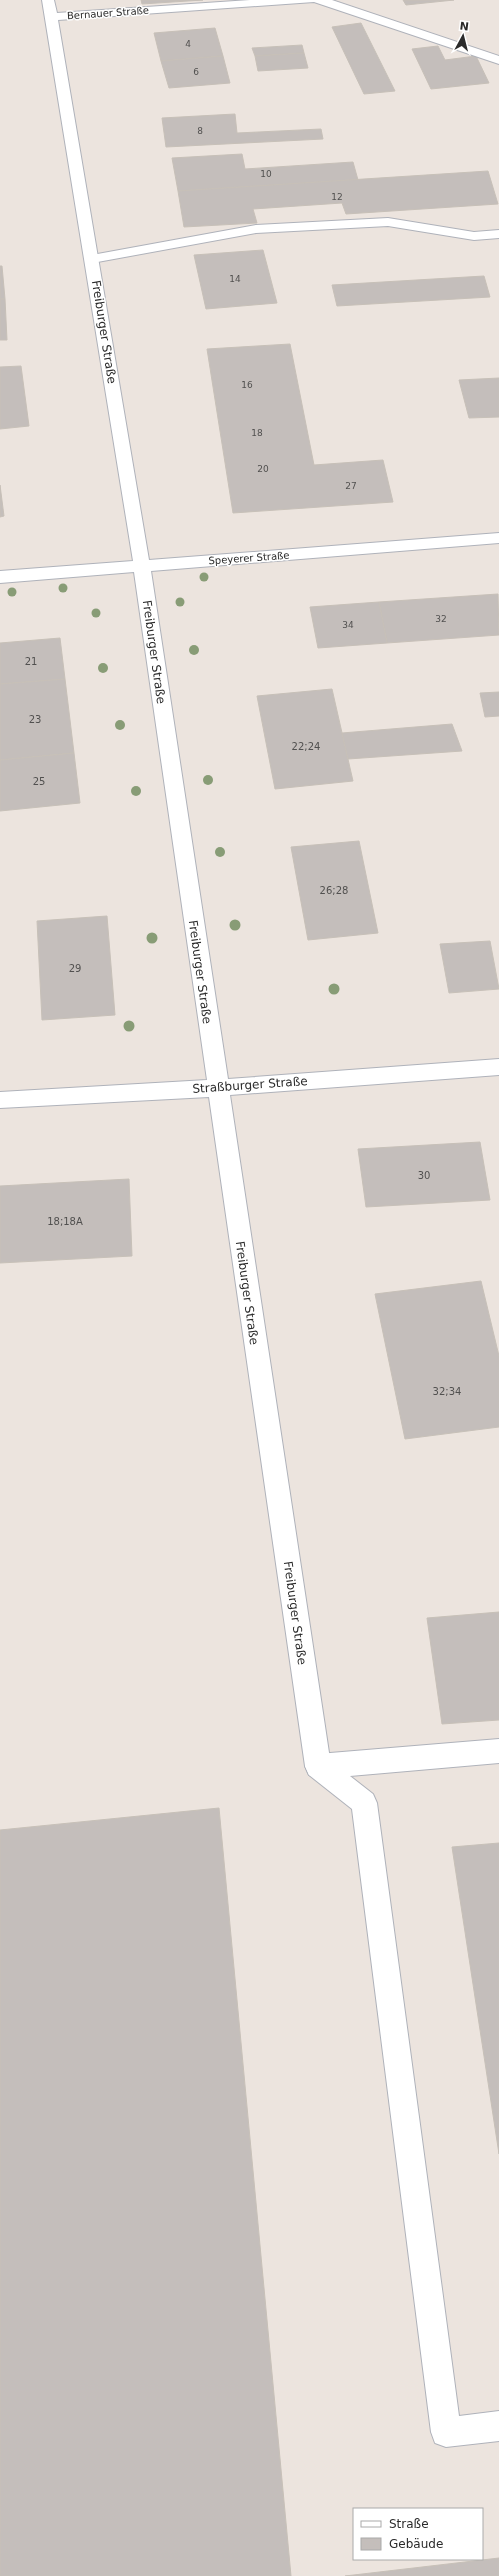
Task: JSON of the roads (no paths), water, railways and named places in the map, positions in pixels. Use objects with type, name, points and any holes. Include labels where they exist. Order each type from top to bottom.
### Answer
[{"type":"street","name":"Freiburger Straße","points":[[48,0],[142,566],[217,1088],[318,1766]]},
{"type":"street","name":"Bernauer Straße","points":[[51,17],[309,0]]},
{"type":"street","points":[[319,0],[499,60]]},
{"type":"street","points":[[92,259],[256,229],[388,222],[474,236],[499,234]]},
{"type":"street","name":"Speyerer Straße","points":[[0,578],[499,538]]},
{"type":"street","name":"Straßburger Straße","points":[[0,1100],[217,1088],[499,1067]]},
{"type":"street","points":[[318,1766],[499,1751]]},
{"type":"street","points":[[318,1766],[364,1803],[446,2432],[499,2426]]}]
